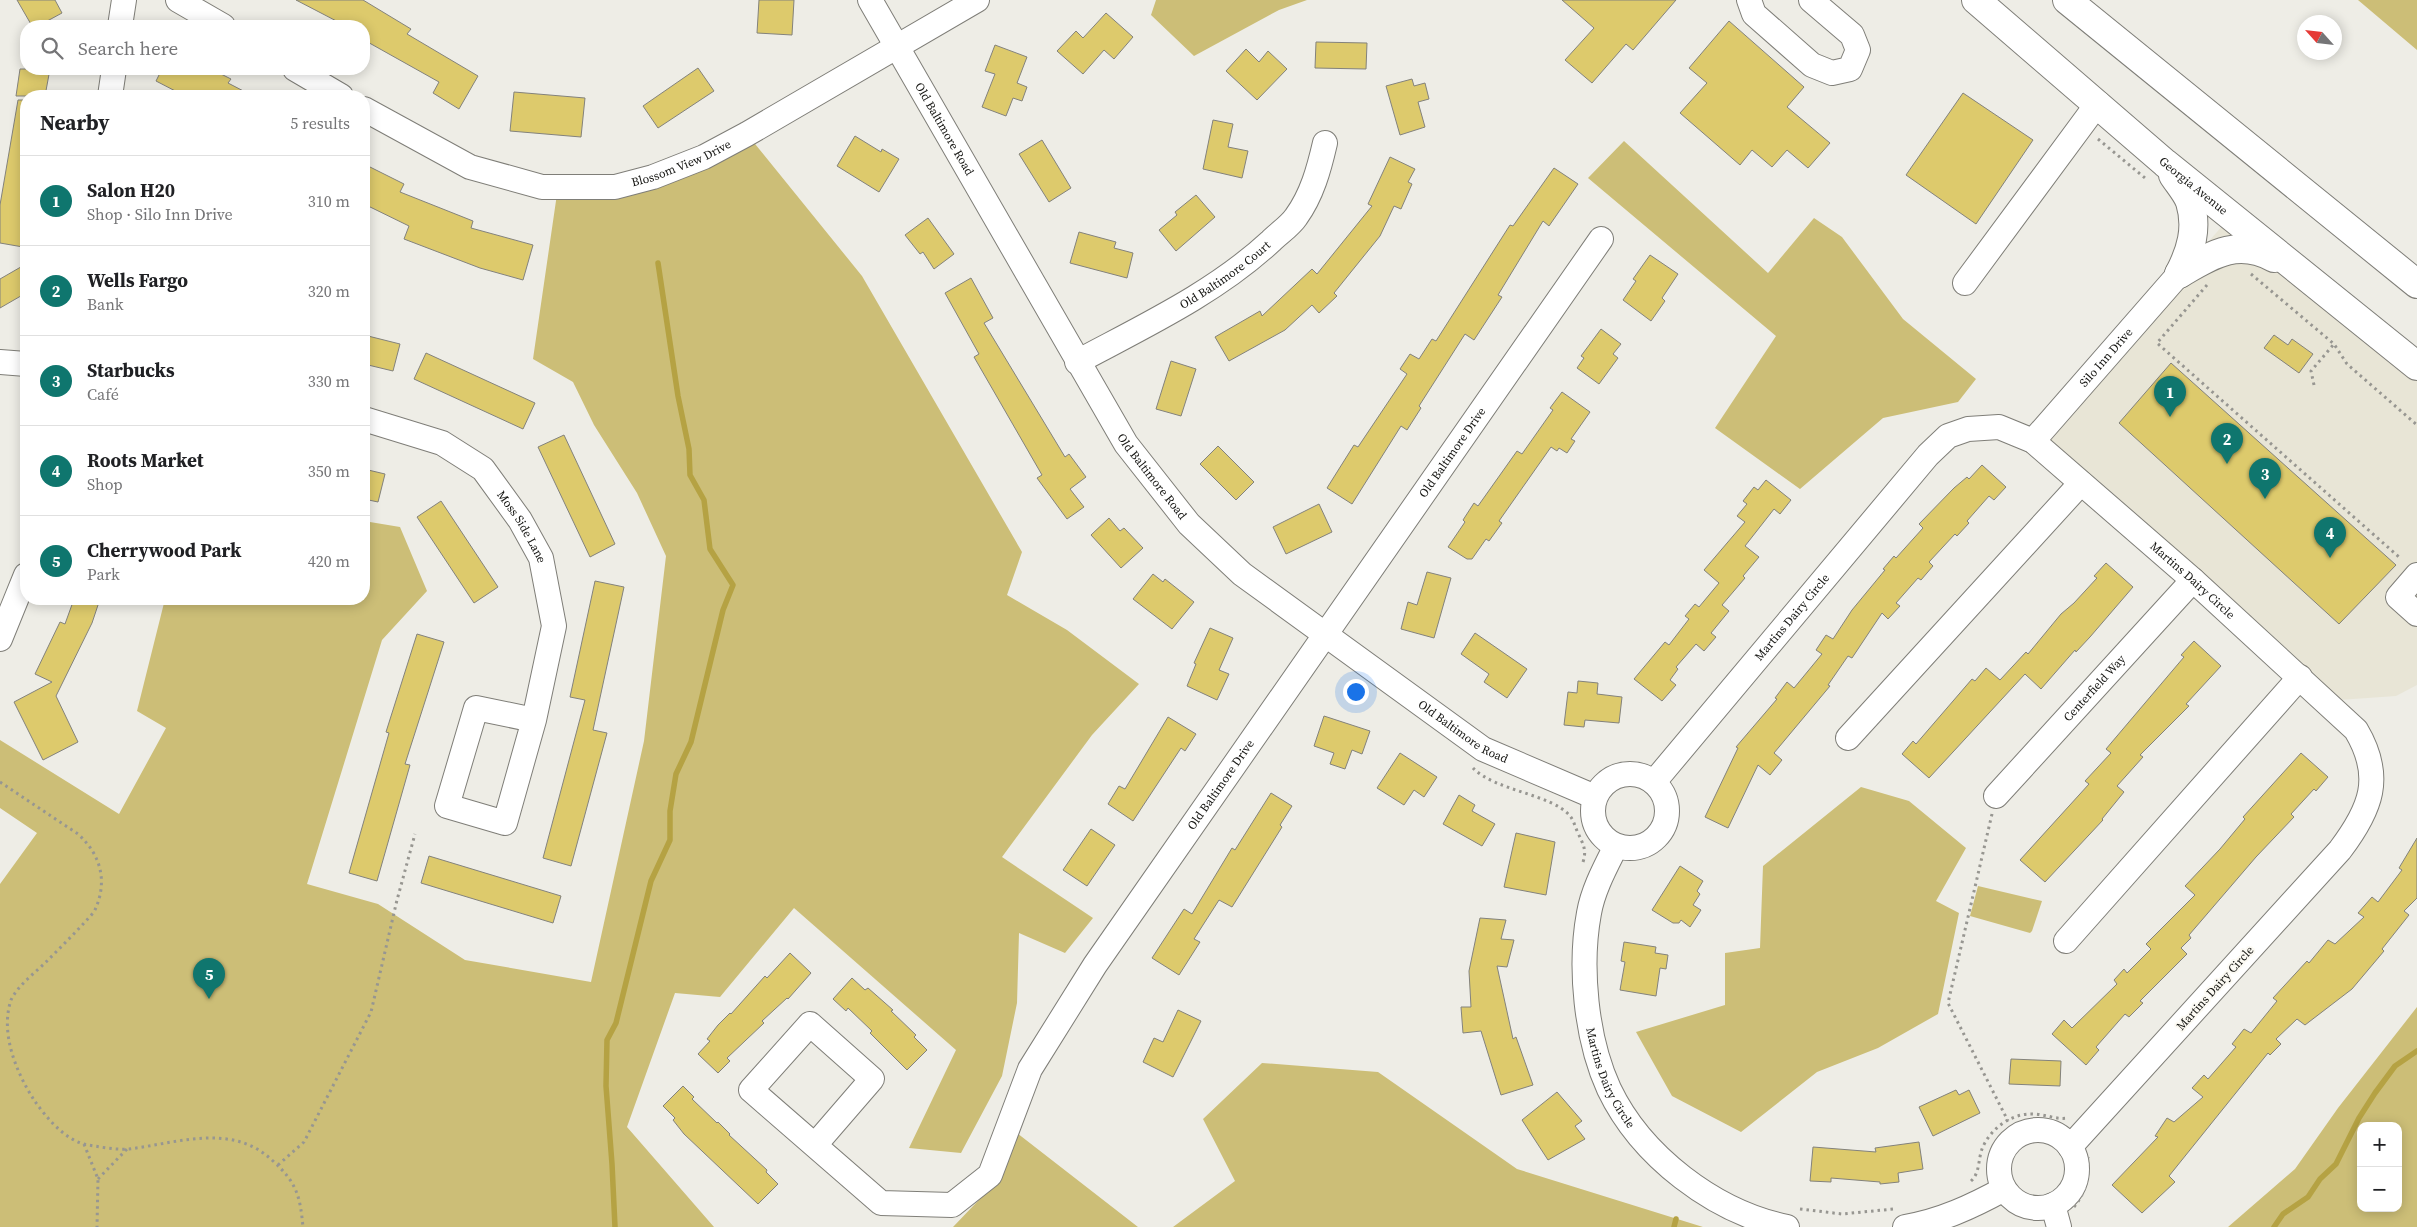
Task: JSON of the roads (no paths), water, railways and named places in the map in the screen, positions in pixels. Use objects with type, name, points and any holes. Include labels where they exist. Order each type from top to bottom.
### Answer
[{"type":"main road","name":"Georgia Avenue","points":[[1976,0],[2165,163],[2417,366]]},
{"type":"main road","points":[[2067,0],[2417,284]]},
{"type":"main road","points":[[2165,163],[2189,201],[2194,232],[2189,254],[2178,274]]},
{"type":"main road","points":[[2178,274],[2224,252],[2240,247],[2265,253],[2298,271]]},
{"type":"street","points":[[121,20],[124,0]]},
{"type":"street","points":[[178,0],[213,20]]},
{"type":"street","name":"Old Baltimore Road","points":[[870,0],[1126,444],[1189,524],[1242,574],[1483,749],[1595,798]]},
{"type":"street","name":"Blossom View Drive","points":[[370,112],[470,166],[542,187],[615,187],[653,177],[704,157],[896,48],[976,0]]},
{"type":"street","points":[[1749,0],[1754,14],[1812,65],[1832,73],[1850,69],[1858,50],[1852,35],[1811,0]]},
{"type":"street","points":[[111,90],[113,75]]},
{"type":"street","points":[[305,75],[332,90]]},
{"type":"street","points":[[1965,283],[2098,104]]},
{"type":"street","name":"Old Baltimore Court","points":[[1077,362],[1176,309],[1241,268],[1295,218],[1303,206],[1318,174],[1325,143]]},
{"type":"street","name":"Old Baltimore Drive","points":[[815,1145],[872,1079],[810,1024],[750,1090],[881,1203],[952,1205],[990,1174],[1030,1069],[1094,965],[1601,239]]},
{"type":"street","name":"Silo Inn Drive","points":[[2034,441],[2178,274]]},
{"type":"street","points":[[0,362],[20,364]]},
{"type":"street","name":"Moss Side Lane","points":[[370,421],[442,443],[483,469],[520,520],[540,558],[554,626],[534,720],[505,823],[447,806],[476,708],[534,720]]},
{"type":"street","name":"Martins Dairy Circle","points":[[1654,782],[1928,455],[1948,436],[1968,429],[1998,427],[2034,441],[2193,580],[2356,730],[2367,749],[2372,783],[2357,827],[2340,850],[2070,1147]]},
{"type":"street","points":[[1848,738],[2081,482]]},
{"type":"street","points":[[2417,575],[2398,597],[2417,614]]},
{"type":"street","name":"Centerfield Way","points":[[1996,796],[2193,580]]},
{"type":"street","points":[[0,639],[20,590]]},
{"type":"street","points":[[2066,941],[2300,678]]},
{"type":"street","points":[[1638,774],[1654,782],[1663,794],[1667,806],[1666,821],[1659,835],[1646,846],[1630,849],[1616,846],[1604,838],[1594,825],[1592,810],[1595,798],[1605,783],[1621,775],[1638,774]]},
{"type":"street","name":"Martins Dairy Circle","points":[[1616,846],[1600,878],[1589,912],[1584,971],[1591,1031],[1609,1088],[1634,1129],[1691,1184],[1737,1211],[1787,1227]]},
{"type":"street","points":[[2028,1131],[2046,1131],[2056,1134],[2070,1147],[2076,1162],[2076,1177],[2056,1216],[2039,1208],[2027,1207],[2016,1202],[2004,1189],[1999,1179],[1999,1161],[2006,1146],[2016,1136],[2028,1131]]},
{"type":"street","points":[[1905,1227],[1927,1223],[1968,1208],[2004,1189]]},
{"type":"waterway","points":[[615,1227],[606,1086],[607,1040],[616,1023],[651,881],[670,840],[670,811],[676,774],[691,742],[723,610],[733,585],[710,549],[704,500],[690,475],[689,449],[678,396],[658,263]]},
{"type":"waterway","points":[[2274,1227],[2283,1214],[2308,1197],[2320,1179],[2336,1164],[2359,1118],[2375,1093],[2395,1066],[2417,1051]]},
{"type":"waterway","points":[[1674,1227],[1676,1219]]},
{"type":"place","name":"Salon H20","points":[[2170,417]]},
{"type":"place","name":"Wells Fargo","points":[[2227,464]]},
{"type":"place","name":"Starbucks","points":[[2265,499]]},
{"type":"place","name":"Roots Market","points":[[2330,558]]},
{"type":"place","name":"Cherrywood Park","points":[[209,999]]}]
